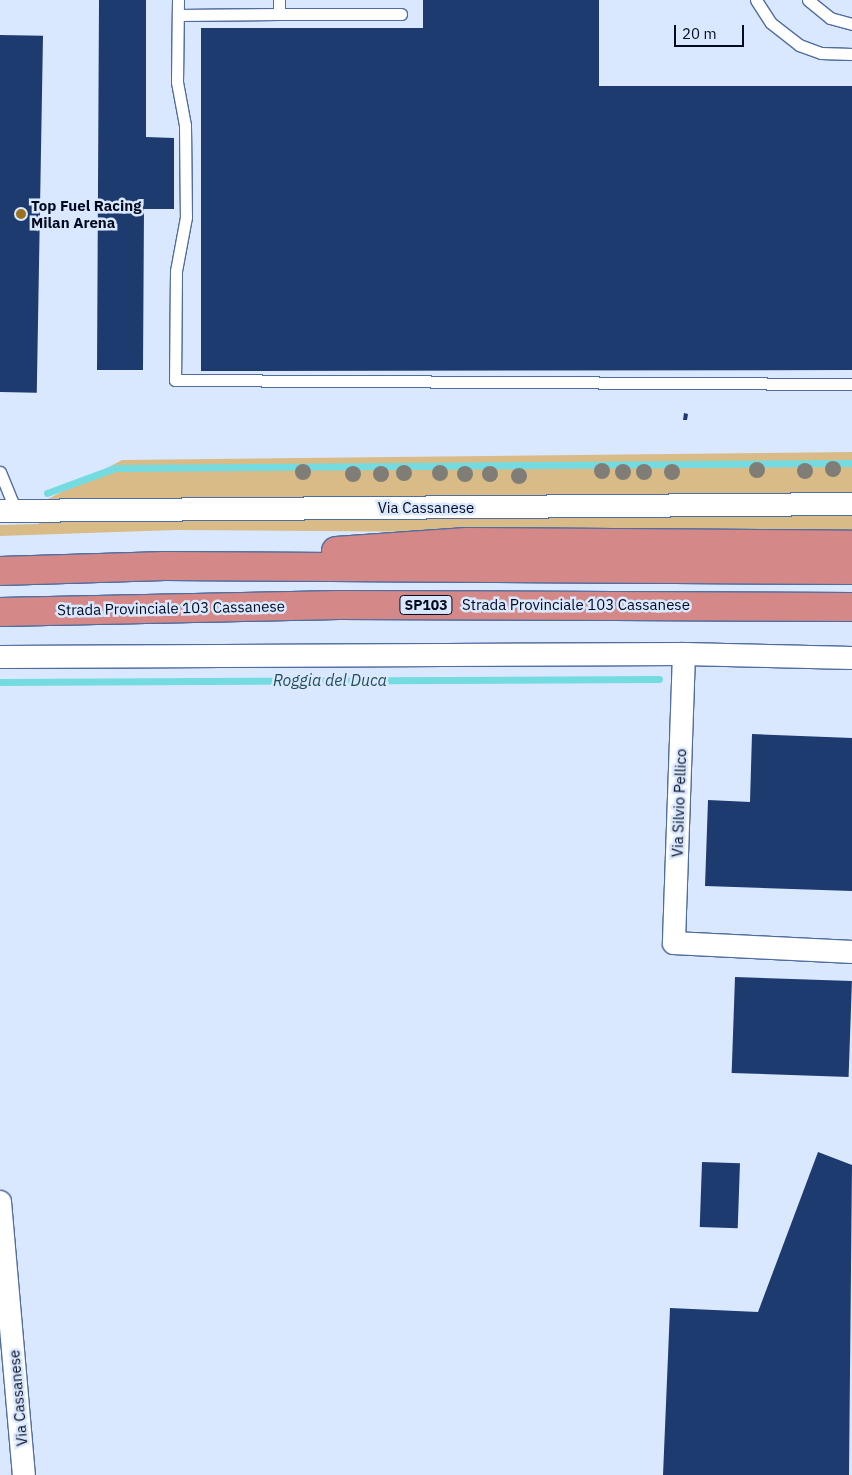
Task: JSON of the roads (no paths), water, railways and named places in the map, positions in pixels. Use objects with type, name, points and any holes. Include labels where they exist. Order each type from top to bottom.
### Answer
[{"type":"highway","points":[[165,566],[467,542],[852,546]]},
{"type":"highway","points":[[0,571],[165,566],[852,570]]},
{"type":"highway","name":"Strada Provinciale 103 Cassanese","points":[[0,612],[339,605],[852,607]]},
{"type":"highway","name":"SP103","points":[[776,606],[852,612]]},
{"type":"street","name":"Via Cassanese","points":[[8,511],[852,504]]},
{"type":"street","points":[[0,657],[684,654],[852,658]]},
{"type":"street","name":"Via Silvio Pellico","points":[[684,654],[674,943],[852,952]]},
{"type":"street","name":"Via Cassanese","points":[[0,1202],[24,1475]]},
{"type":"lane","points":[[178,0],[177,82],[186,125],[186,217],[176,270],[175,380],[852,384]]},
{"type":"lane","points":[[279,0],[279,14]]},
{"type":"lane","points":[[756,0],[775,27],[799,45],[821,53],[852,54]]},
{"type":"lane","points":[[808,0],[835,21],[852,24]]},
{"type":"lane","points":[[178,15],[400,14]]},
{"type":"lane","points":[[0,472],[8,511]]},
{"type":"waterway","points":[[47,493],[115,468],[852,463]]},
{"type":"waterway","name":"Roggia del Duca","points":[[0,682],[659,679]]},
{"type":"place","name":"Top Fuel Racing Milan Arena","points":[[21,214]]}]
